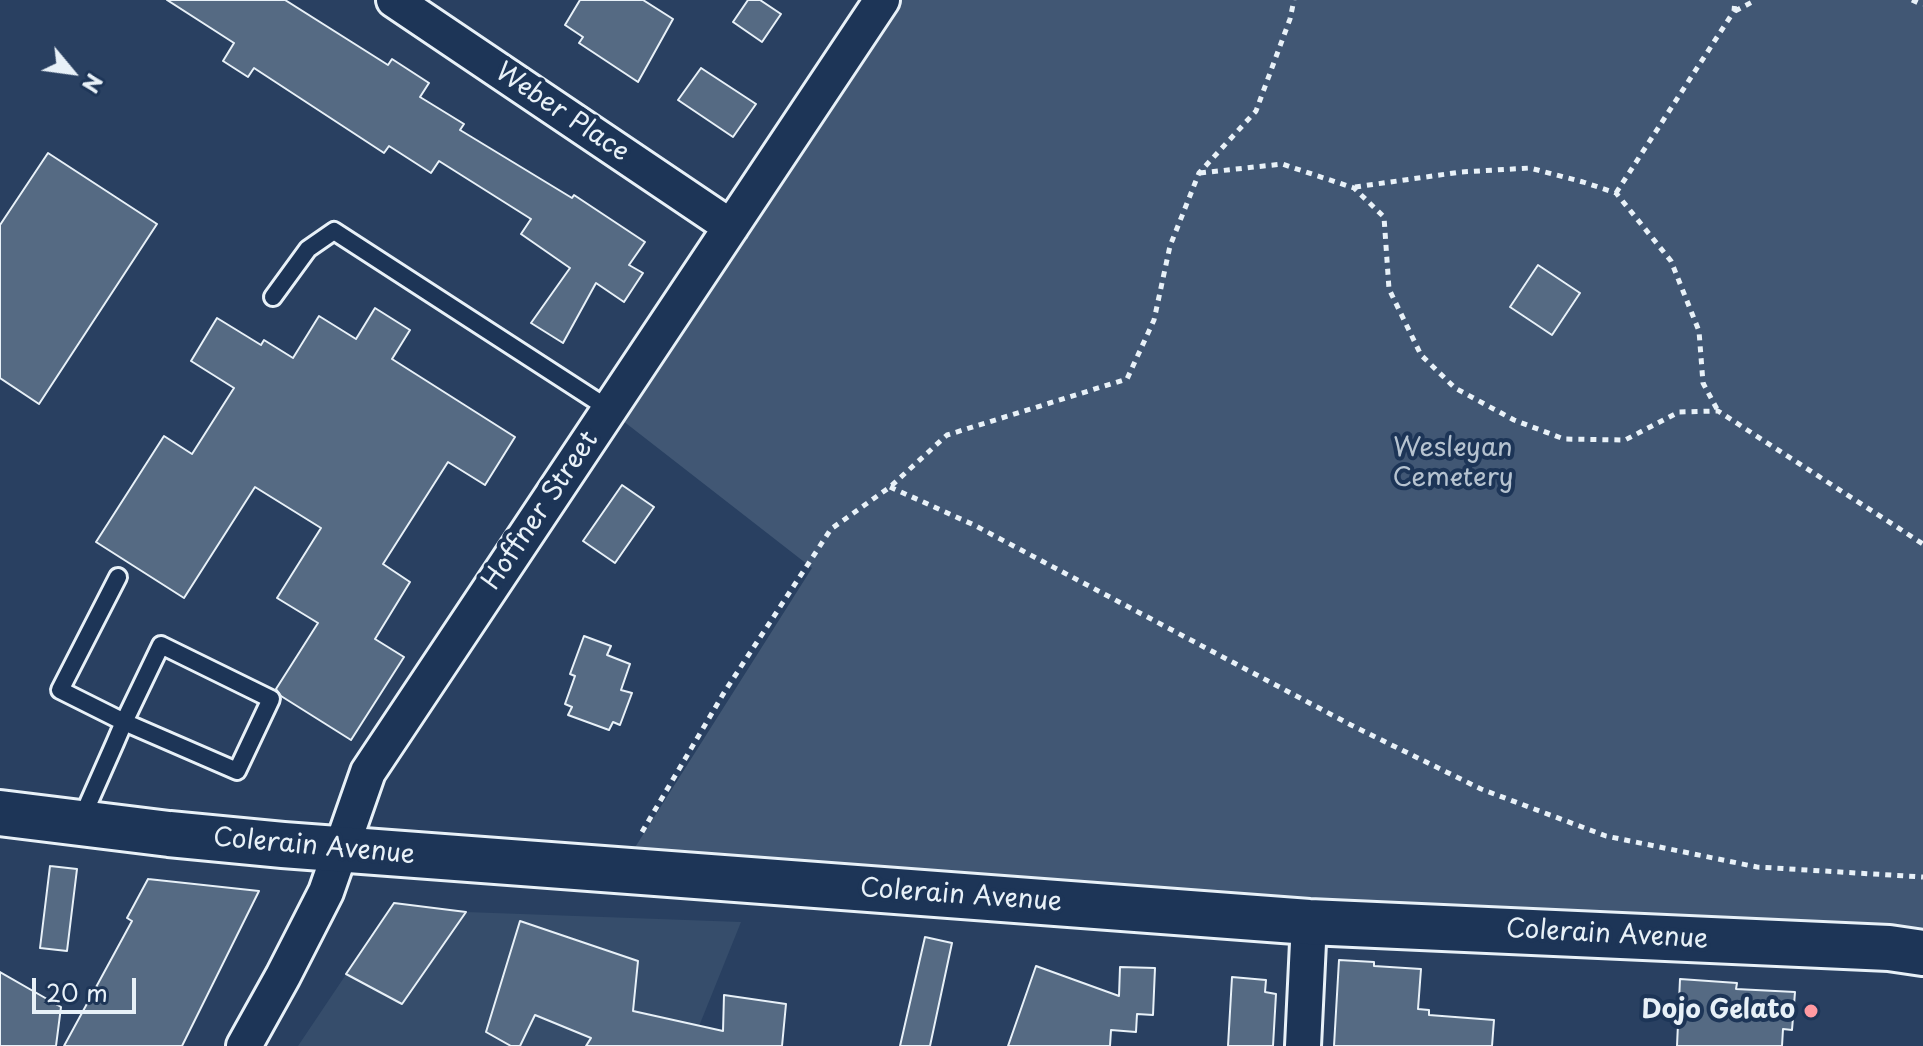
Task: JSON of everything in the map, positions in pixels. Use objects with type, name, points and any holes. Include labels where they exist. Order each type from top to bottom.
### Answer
[{"type":"main road","name":"Colerain Avenue","points":[[0,813],[169,834],[340,849],[1309,922],[1873,947],[1923,953]]},
{"type":"street","name":"Weber Place","points":[[394,0],[731,227]]},
{"type":"street","name":"Hoffner Street","points":[[244,1046],[326,892],[368,772],[882,0]]},
{"type":"street","points":[[1303,1046],[1309,922]]},
{"type":"lane","points":[[273,297],[308,249],[334,231],[609,409]]},
{"type":"lane","points":[[81,821],[124,722],[161,645],[271,699],[237,771],[124,722],[60,690],[118,577]]},
{"type":"path","points":[[620,871],[725,691],[831,529],[890,487],[947,435],[1127,379],[1154,320],[1170,246],[1199,173],[1256,111],[1294,0]]},
{"type":"path","points":[[1616,193],[1734,11],[1735,0]]},
{"type":"path","points":[[1734,11],[1756,0]]},
{"type":"path","points":[[1912,0],[1923,5]]},
{"type":"path","points":[[1199,173],[1282,164],[1354,188],[1384,217],[1389,289],[1421,355],[1455,388],[1514,420],[1564,439],[1625,440],[1679,412],[1718,411]]},
{"type":"path","points":[[1354,188],[1461,172],[1530,168],[1616,193],[1671,261],[1699,331],[1703,383],[1718,411],[1923,544]]},
{"type":"path","points":[[890,487],[974,525],[1351,725],[1508,800],[1606,836],[1757,867],[1923,877]]},
{"type":"shaded area","points":[[394,903],[466,912],[741,922],[691,1046],[298,1046]]},
{"type":"green space","name":"Wesleyan Cemetery","points":[[882,0],[1923,0],[1923,953],[620,871],[812,568],[609,410]]},
{"type":"building","points":[[167,0],[285,0],[388,65],[392,59],[429,83],[420,97],[464,124],[460,130],[572,198],[574,195],[645,242],[629,265],[643,273],[624,302],[596,283],[563,343],[531,323],[570,268],[521,234],[531,219],[439,161],[431,173],[389,146],[384,153],[254,68],[248,77],[223,61],[234,43]]},
{"type":"building","points":[[580,0],[643,0],[673,19],[638,82],[579,43],[583,37],[565,25]]},
{"type":"building","points":[[748,0],[760,0],[781,14],[762,42],[733,22]]},
{"type":"building","points":[[701,68],[756,104],[733,137],[678,100]]},
{"type":"building","points":[[48,153],[157,224],[39,404],[0,378],[0,225]]},
{"type":"building","points":[[1538,265],[1580,293],[1552,335],[1510,307]]},
{"type":"building","points":[[375,308],[410,330],[392,359],[515,437],[485,485],[448,462],[383,564],[410,582],[375,639],[404,657],[351,740],[281,696],[276,689],[318,623],[277,598],[321,528],[255,487],[184,598],[96,542],[164,436],[192,454],[234,388],[191,361],[217,318],[261,345],[264,340],[293,358],[319,316],[356,339]]},
{"type":"building","points":[[622,485],[654,507],[615,563],[583,541]]},
{"type":"building","points":[[584,636],[611,646],[607,655],[630,664],[621,690],[632,693],[620,725],[613,722],[609,730],[568,715],[572,707],[565,704],[575,676],[570,674]]},
{"type":"building","points":[[50,866],[77,869],[67,951],[40,948]]},
{"type":"building","points":[[148,879],[259,891],[182,1046],[64,1046],[132,921],[127,918]]},
{"type":"building","points":[[394,903],[466,912],[402,1004],[346,974]]},
{"type":"building","points":[[520,921],[638,961],[633,1011],[723,1031],[724,995],[786,1004],[782,1046],[586,1046],[591,1038],[535,1015],[520,1046],[511,1046],[486,1032]]},
{"type":"building","points":[[925,937],[952,943],[930,1046],[900,1046]]},
{"type":"building","points":[[1339,960],[1421,969],[1418,1009],[1429,1010],[1429,1015],[1494,1020],[1492,1046],[1334,1046]]},
{"type":"building","points":[[1036,966],[1119,996],[1120,967],[1155,968],[1153,1015],[1137,1014],[1136,1032],[1111,1030],[1110,1046],[1008,1046]]},
{"type":"building","points":[[0,972],[61,1007],[56,1046],[0,1046]]},
{"type":"building","points":[[1232,977],[1266,980],[1265,992],[1276,994],[1273,1046],[1228,1046]]},
{"type":"building","points":[[1680,979],[1737,983],[1736,989],[1795,992],[1792,1030],[1783,1029],[1782,1046],[1677,1046]]},
{"type":"place","name":"Dojo Gelato","points":[[1811,1011]]}]
